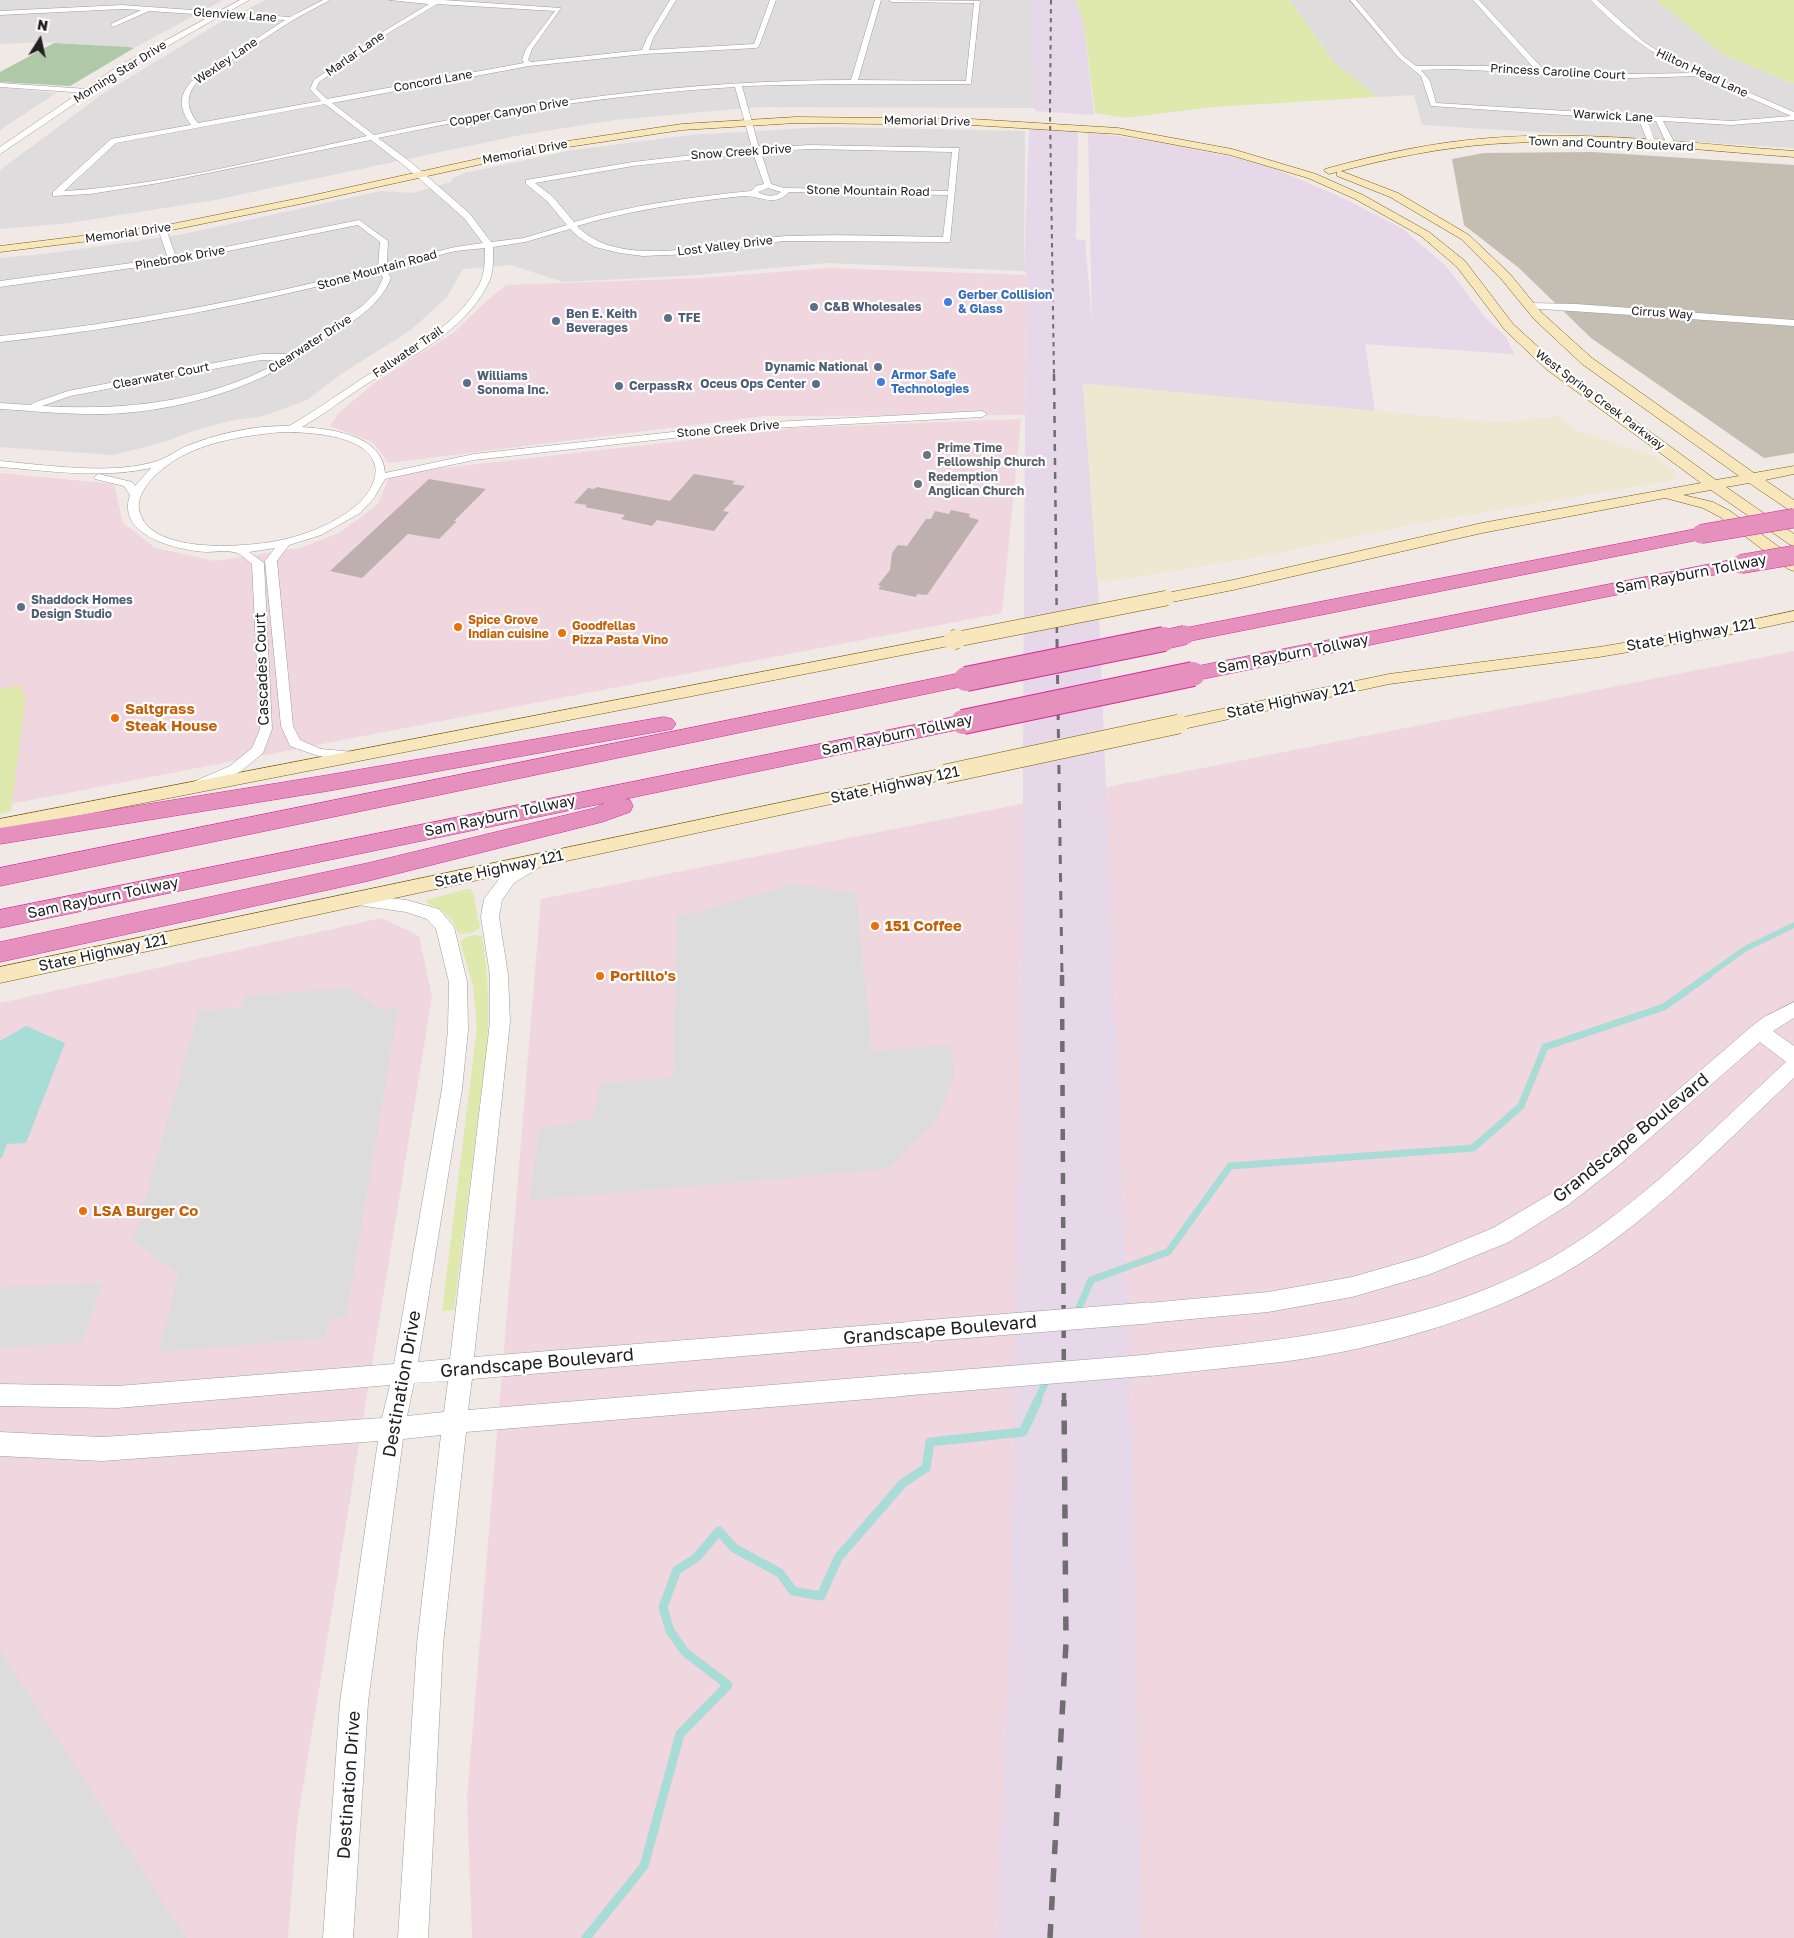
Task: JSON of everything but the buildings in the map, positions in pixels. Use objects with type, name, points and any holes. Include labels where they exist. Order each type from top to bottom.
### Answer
[{"type":"highway","points":[[0,877],[1185,635],[1701,534],[1794,518]]},
{"type":"highway","name":"Sam Rayburn Tollway","points":[[0,919],[1193,674],[1794,554]]},
{"type":"highway","points":[[0,836],[328,783],[595,734],[768,708],[876,698]]},
{"type":"highway","points":[[0,952],[368,872],[602,814],[698,776]]},
{"type":"main road","name":"Memorial Drive","points":[[0,249],[162,228],[305,200],[541,148],[746,118]]},
{"type":"main road","name":"Memorial Drive","points":[[640,122],[746,118],[1057,121]]},
{"type":"main road","points":[[1057,121],[1146,126],[1190,133],[1258,148]]},
{"type":"main road","name":"West Spring Creek Parkway","points":[[1057,121],[1175,140],[1239,154],[1312,176],[1327,173],[1425,234],[1461,264],[1510,327],[1551,366],[1712,484],[1794,541]]},
{"type":"main road","name":"Town and Country Boulevard","points":[[1640,147],[1662,144],[1794,154]]},
{"type":"main road","name":"Town and Country Boulevard","points":[[1327,173],[1348,176],[1413,159],[1492,145]]},
{"type":"main road","name":"Town and Country Boulevard","points":[[1327,173],[1376,158],[1438,146],[1640,147],[1794,160]]},
{"type":"main road","name":"Memorial Drive","points":[[316,185],[459,154]]},
{"type":"main road","name":"West Spring Creek Parkway","points":[[1348,176],[1394,195],[1465,237],[1506,277],[1538,316],[1587,361],[1794,507]]},
{"type":"main road","name":"Memorial Drive","points":[[178,214],[279,193]]},
{"type":"main road","name":"Memorial Drive","points":[[0,239],[153,218]]},
{"type":"main road","points":[[1495,308],[1530,306]]},
{"type":"main road","points":[[0,825],[1233,586],[1482,528],[1794,470]]},
{"type":"main road","points":[[1659,495],[1687,499],[1708,505],[1725,514],[1794,566]]},
{"type":"main road","name":"State Highway 121","points":[[0,975],[1389,679],[1598,652],[1718,632],[1794,616]]},
{"type":"street","name":"Morning Star Drive","points":[[0,151],[120,70],[245,0]]},
{"type":"street","name":"Wexley Lane","points":[[196,126],[185,112],[184,107],[185,94],[190,85],[199,77],[291,19],[327,0]]},
{"type":"street","points":[[392,0],[559,9],[529,49],[525,60],[529,64]]},
{"type":"street","points":[[645,52],[650,38],[673,0]]},
{"type":"street","name":"Concord Lane","points":[[56,194],[114,141],[529,64],[645,52],[756,46],[774,0]]},
{"type":"street","points":[[854,81],[878,0]]},
{"type":"street","points":[[892,0],[977,1]]},
{"type":"street","points":[[1353,0],[1401,57],[1414,68]]},
{"type":"street","points":[[1476,0],[1541,71]]},
{"type":"street","name":"Hilton Head Lane","points":[[1594,0],[1642,43],[1665,58],[1794,116]]},
{"type":"street","name":"Marlar Lane","points":[[438,1],[388,31],[316,81],[313,88],[314,92],[408,165],[467,216],[489,245]]},
{"type":"street","name":"Copper Canyon Drive","points":[[56,194],[133,186],[229,168],[481,115],[563,102],[665,90],[738,85],[854,81],[969,83],[977,1]]},
{"type":"street","points":[[113,25],[159,4]]},
{"type":"street","name":"Glenview Lane","points":[[0,13],[108,7],[150,8],[291,19]]},
{"type":"street","points":[[10,19],[14,12]]},
{"type":"street","name":"Princess Caroline Court","points":[[1414,68],[1458,66],[1650,77],[1702,74]]},
{"type":"street","name":"Warwick Lane","points":[[1414,68],[1427,81],[1433,105],[1732,122],[1794,116]]},
{"type":"street","points":[[0,85],[87,91]]},
{"type":"street","points":[[738,85],[746,118],[768,186]]},
{"type":"street","points":[[0,91],[9,86]]},
{"type":"street","points":[[1642,117],[1652,141],[1662,144],[1670,142],[1658,118]]},
{"type":"street","name":"Snow Creek Drive","points":[[529,182],[648,161],[757,150],[809,147],[956,150],[952,193]]},
{"type":"street","name":"Lost Valley Drive","points":[[529,182],[548,197],[581,236],[598,245],[623,251],[657,253],[782,240],[947,240],[952,193]]},
{"type":"street","name":"Stone Mountain Road","points":[[0,339],[65,332],[196,311],[294,291],[455,249],[525,240],[606,215],[688,200],[753,193],[758,188],[768,186],[784,190],[952,193]]},
{"type":"street","name":"Stone Mountain Road","points":[[753,193],[759,197],[770,198],[783,195],[784,190]]},
{"type":"street","name":"Pinebrook Drive","points":[[0,284],[173,260],[359,222]]},
{"type":"street","name":"Clearwater Drive","points":[[0,406],[85,411],[134,408],[182,401],[257,377],[294,357],[355,315],[384,288],[387,278],[382,269],[384,241],[359,222]]},
{"type":"street","points":[[162,228],[173,260]]},
{"type":"street","name":"Fallwater Trail","points":[[290,429],[339,400],[366,379],[437,335],[466,309],[484,284],[489,265],[489,245]]},
{"type":"street","name":"Cirrus Way","points":[[1530,306],[1576,307],[1794,323]]},
{"type":"street","name":"Clearwater Court","points":[[30,408],[68,394],[261,357],[294,357]]},
{"type":"street","name":"Fallwater Trail","points":[[325,432],[326,419],[339,400]]},
{"type":"street","name":"Stone Creek Drive","points":[[379,464],[474,457],[577,444],[754,426],[982,414]]},
{"type":"street","points":[[0,464],[66,470],[135,469],[167,461],[220,439],[250,432],[290,429],[325,432],[352,439],[367,447],[377,458],[381,470],[380,477],[370,497],[356,510],[320,530],[285,542],[238,549],[199,548],[167,542],[144,529],[133,513],[135,494],[148,476],[167,461]]},
{"type":"street","name":"Stone Creek Drive","points":[[380,477],[403,470],[474,457]]},
{"type":"street","points":[[66,470],[128,484],[135,494]]},
{"type":"street","name":"Cascades Court","points":[[285,542],[270,561],[287,726],[295,743],[320,753],[356,756]]},
{"type":"street","name":"Cascades Court","points":[[192,788],[234,770],[258,750],[266,729],[258,563],[238,549]]},
{"type":"street","points":[[413,1938],[430,1644],[500,1022],[499,975],[490,916],[493,899],[508,879],[537,861]]},
{"type":"street","name":"Destination Drive","points":[[338,1938],[354,1702],[392,1429],[404,1373],[452,1090],[458,1030],[458,982],[445,927],[433,914],[406,906],[357,900]]},
{"type":"street","name":"Grandscape Boulevard","points":[[0,1394],[117,1397],[461,1370],[1268,1302],[1352,1287],[1428,1265],[1501,1235],[1560,1199],[1612,1159],[1771,1022],[1794,1009]]},
{"type":"street","points":[[1760,1031],[1794,1057]]},
{"type":"street","points":[[0,1444],[102,1449],[392,1429],[455,1422],[1150,1365],[1283,1350],[1370,1335],[1451,1312],[1520,1285],[1584,1249],[1639,1209],[1794,1066]]},
{"type":"shaded area","points":[[0,0],[223,0],[134,48],[43,42],[0,44]]},
{"type":"shaded area","points":[[266,0],[1033,0],[1035,108],[758,107],[615,120],[520,135],[215,200],[69,223],[0,229],[0,170],[101,95],[224,20]]},
{"type":"shaded area","points":[[1033,0],[1076,0],[1084,26],[1094,115],[1035,111]]},
{"type":"shaded area","points":[[1290,0],[1656,0],[1724,55],[1794,84],[1794,148],[1422,125],[1414,95],[1377,97],[1333,61]]},
{"type":"shaded area","points":[[0,88],[16,89],[56,93],[0,130]]},
{"type":"shaded area","points":[[825,127],[1025,131],[1024,271],[827,263],[698,275],[563,282],[511,265],[463,269],[447,297],[411,330],[341,374],[307,400],[263,416],[230,421],[196,430],[164,442],[113,455],[0,447],[0,258],[44,254],[179,235],[381,191],[412,193],[451,182],[452,178],[465,173],[573,150],[691,135]]},
{"type":"shaded area","points":[[1029,128],[1078,131],[1076,239],[1085,240],[1092,323],[1088,132],[1163,143],[1237,158],[1275,169],[1345,199],[1403,229],[1445,265],[1484,316],[1506,337],[1514,354],[1365,344],[1375,411],[1083,384],[1098,589],[1131,1410],[1141,1907],[1139,1938],[997,1938],[1011,1614],[1022,953],[1025,415],[1028,275],[1024,271]]},
{"type":"shaded area","points":[[1592,152],[1794,165],[1794,453],[1764,458],[1591,338],[1519,268],[1464,225],[1452,159],[1484,153]]},
{"type":"shaded area","points":[[827,268],[1028,275],[1025,415],[765,416],[389,463],[372,442],[330,426],[338,414],[374,383],[453,333],[490,298],[507,285],[703,278]]},
{"type":"shaded area","points":[[1083,383],[1501,423],[1560,416],[1577,431],[1652,456],[1676,471],[1676,477],[1669,481],[1419,523],[1262,556],[1112,581],[1097,581]]},
{"type":"shaded area","points":[[1021,419],[1002,613],[0,806],[0,473],[114,484],[123,523],[155,548],[215,561],[300,548],[339,533],[377,505],[391,474],[794,428]]},
{"type":"shaded area","points":[[1794,651],[1794,1938],[472,1938],[467,1798],[541,899]]},
{"type":"shaded area","points":[[796,884],[856,893],[872,1051],[951,1045],[954,1075],[938,1119],[889,1169],[530,1200],[539,1129],[592,1119],[601,1083],[673,1078],[677,917]]},
{"type":"shaded area","points":[[382,918],[419,936],[432,997],[297,1824],[288,1938],[0,1938],[0,1003]]},
{"type":"shaded area","points":[[349,988],[381,1010],[398,1009],[346,1317],[329,1319],[325,1338],[158,1352],[179,1274],[133,1241],[199,1011],[242,1007],[245,996]]},
{"type":"shaded area","points":[[103,1283],[82,1342],[0,1348],[0,1287]]},
{"type":"shaded area","points":[[0,1650],[186,1938],[0,1938]]},
{"type":"green space","points":[[1076,0],[1290,0],[1333,61],[1377,97],[1213,107],[1126,118],[1095,113],[1084,26]]},
{"type":"green space","points":[[1656,0],[1794,0],[1794,84],[1724,55]]},
{"type":"green space","points":[[54,43],[134,48],[70,86],[0,82],[0,72]]},
{"type":"green space","points":[[22,685],[21,694],[26,694],[11,812],[0,814],[0,689]]},
{"type":"green space","points":[[470,889],[473,893],[480,928],[472,933],[464,934],[458,933],[453,922],[442,911],[426,902],[426,900]]},
{"type":"green space","points":[[482,936],[486,963],[488,990],[487,1045],[454,1310],[442,1311],[477,1028],[473,985],[460,942],[465,937]]},
{"type":"water","points":[[26,1026],[65,1043],[26,1143],[7,1144],[2,1158],[0,1158],[0,1041]]},
{"type":"waterway","points":[[1707,976],[1745,949],[1794,925]]},
{"type":"waterway","points":[[1076,1315],[1091,1280],[1168,1252],[1230,1166],[1473,1148],[1521,1106],[1545,1047],[1664,1007],[1709,975]]},
{"type":"waterway","points":[[1037,1401],[1048,1377]]},
{"type":"waterway","points":[[586,1938],[644,1866],[680,1734],[728,1685],[685,1652],[670,1631],[663,1607],[677,1570],[696,1558],[719,1531],[734,1548],[780,1573],[793,1591],[821,1596],[838,1558],[903,1483],[926,1468],[930,1442],[1023,1432],[1038,1400]]},
{"type":"railway","points":[[1051,0],[1050,113],[1054,375]]},
{"type":"railway","points":[[1054,374],[1057,641]]},
{"type":"railway","points":[[1057,639],[1062,976]]},
{"type":"railway","points":[[1062,975],[1064,1401]]},
{"type":"railway","points":[[1050,1938],[1066,1643],[1064,1400]]},
{"type":"place","name":"Gerber Collision & Glass","points":[[948,302]]},
{"type":"place","name":"C&B Wholesales","points":[[814,307]]},
{"type":"place","name":"TFE","points":[[668,318]]},
{"type":"place","name":"Ben E. Keith Beverages","points":[[556,321]]},
{"type":"place","name":"Dynamic National","points":[[878,367]]},
{"type":"place","name":"Armor Safe Technologies","points":[[881,382]]},
{"type":"place","name":"Williams Sonoma Inc.","points":[[467,383]]},
{"type":"place","name":"Oceus Ops Center","points":[[816,384]]},
{"type":"place","name":"CerpassRx","points":[[619,386]]},
{"type":"place","name":"Prime Time Fellowship Church","points":[[927,455]]},
{"type":"place","name":"Redemption Anglican Church","points":[[918,484]]},
{"type":"place","name":"Shaddock Homes Design Studio","points":[[21,607]]},
{"type":"place","name":"Spice Grove Indian cuisine","points":[[458,627]]},
{"type":"place","name":"Goodfellas Pizza Pasta Vino","points":[[562,633]]},
{"type":"place","name":"Saltgrass Steak House","points":[[115,718]]},
{"type":"place","name":"151 Coffee","points":[[875,926]]},
{"type":"place","name":"Portillo's","points":[[600,976]]},
{"type":"place","name":"LSA Burger Co","points":[[83,1211]]}]
